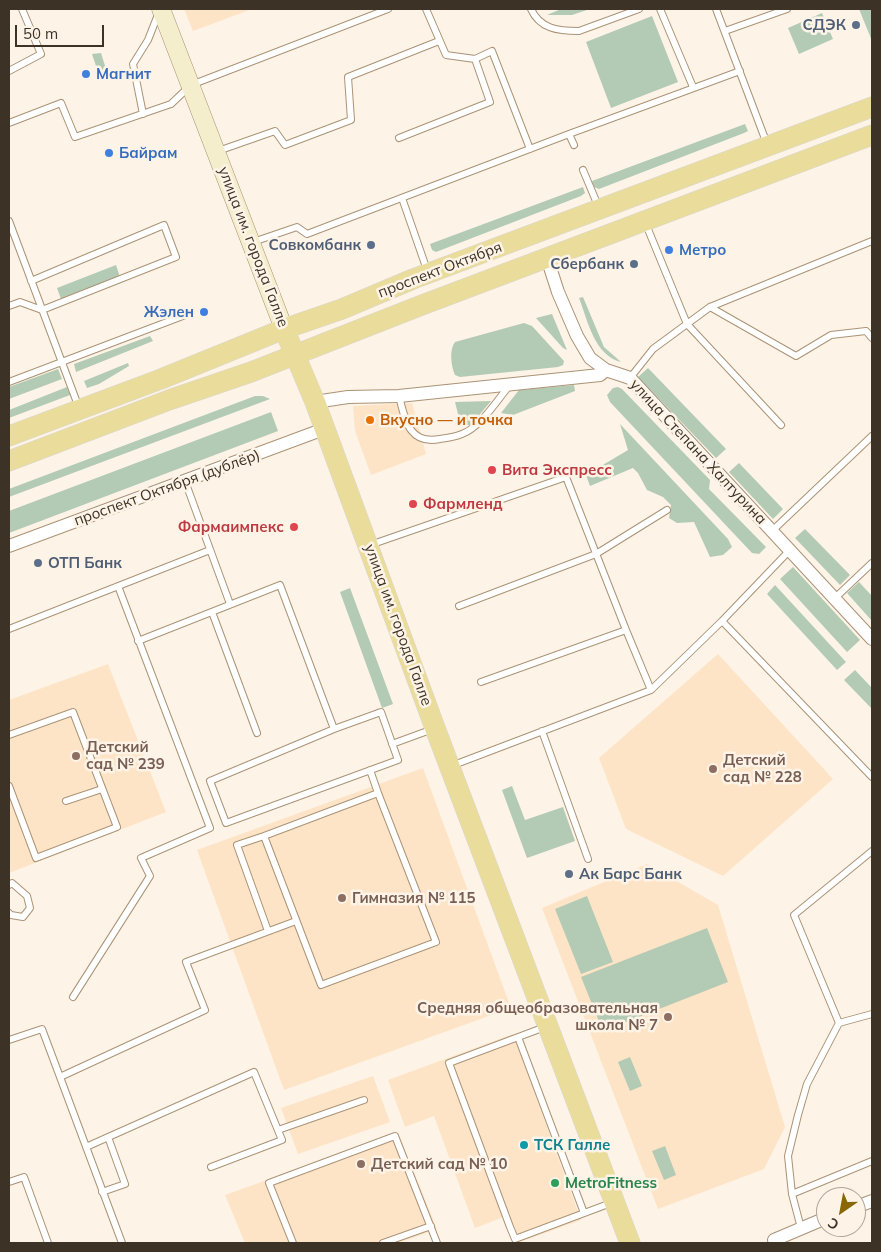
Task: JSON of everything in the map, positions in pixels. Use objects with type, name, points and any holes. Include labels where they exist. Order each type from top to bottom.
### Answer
[{"type":"main road","name":"улица им. города Галле","points":[[161,9],[294,355],[315,402],[435,728],[630,1243]]},
{"type":"main road","name":"проспект Октября","points":[[9,436],[161,379],[284,329],[342,309],[420,276],[600,210],[872,106]]},
{"type":"main road","name":"проспект Октября","points":[[9,461],[169,400],[251,372],[422,305],[872,135]]},
{"type":"main road","points":[[420,276],[422,305]]},
{"type":"main road","points":[[161,379],[169,400]]},
{"type":"street","name":"улица Степана Халтурина","points":[[547,258],[558,292],[590,358],[606,370],[630,378],[872,639]]},
{"type":"street","points":[[315,402],[348,397],[399,396],[511,384],[600,374],[606,370]]},
{"type":"street","name":"проспект Октября (дублёр)","points":[[9,546],[324,429]]},
{"type":"street","points":[[776,1243],[774,1240],[816,1222]]},
{"type":"lane","points":[[9,71],[41,54],[22,9]]},
{"type":"lane","points":[[143,114],[134,64],[148,40],[161,9]]},
{"type":"lane","points":[[9,123],[61,103],[75,137],[171,104],[191,85],[388,9]]},
{"type":"lane","points":[[426,9],[446,55],[475,59],[492,52],[530,149]]},
{"type":"lane","points":[[531,9],[541,23],[549,28],[569,31],[579,31],[639,9]]},
{"type":"lane","points":[[660,9],[693,88]]},
{"type":"lane","points":[[716,9],[768,145]]},
{"type":"lane","points":[[724,31],[787,9]]},
{"type":"lane","points":[[216,151],[275,131],[285,144],[351,120],[348,77],[439,41]]},
{"type":"lane","points":[[399,138],[490,102],[475,59]]},
{"type":"lane","points":[[251,242],[297,228],[307,234],[740,71]]},
{"type":"lane","points":[[569,134],[574,145]]},
{"type":"lane","points":[[582,170],[600,210]]},
{"type":"lane","points":[[402,198],[420,276]]},
{"type":"lane","points":[[9,221],[80,409]]},
{"type":"lane","points":[[645,222],[686,324],[781,425]]},
{"type":"lane","points":[[9,306],[20,302],[42,310],[176,257],[164,225],[31,281]]},
{"type":"lane","points":[[630,378],[653,349],[710,307],[872,241]]},
{"type":"lane","points":[[710,307],[796,356],[831,335],[866,331],[872,338]]},
{"type":"lane","points":[[9,382],[188,314]]},
{"type":"lane","points":[[399,396],[405,418],[412,432],[420,440],[429,441],[463,434],[476,425],[511,384]]},
{"type":"lane","points":[[772,531],[872,436]]},
{"type":"lane","points":[[369,546],[566,477],[651,690]]},
{"type":"lane","points":[[185,481],[230,604]]},
{"type":"lane","points":[[459,606],[596,554],[667,510]]},
{"type":"lane","points":[[9,629],[210,550]]},
{"type":"lane","points":[[450,766],[651,690],[722,621],[790,550]]},
{"type":"lane","points":[[834,598],[872,563]]},
{"type":"lane","points":[[138,641],[280,585],[334,729]]},
{"type":"lane","points":[[73,997],[150,876],[141,858],[210,828],[118,586]]},
{"type":"lane","points":[[212,612],[258,733]]},
{"type":"lane","points":[[722,621],[872,777]]},
{"type":"lane","points":[[481,682],[626,630]]},
{"type":"lane","points":[[9,735],[73,712],[116,827],[36,858],[9,786]]},
{"type":"lane","points":[[381,712],[398,760],[226,823],[210,781],[334,729],[381,712]]},
{"type":"lane","points":[[392,744],[435,728]]},
{"type":"lane","points":[[542,731],[588,859]]},
{"type":"lane","points":[[264,836],[321,985],[436,942],[370,770]]},
{"type":"lane","points":[[66,801],[102,789]]},
{"type":"lane","points":[[268,931],[237,845],[378,792]]},
{"type":"lane","points":[[839,1023],[794,916],[872,851]]},
{"type":"lane","points":[[9,885],[12,883],[28,896],[30,908],[22,917],[11,916],[9,913]]},
{"type":"lane","points":[[60,1077],[205,1010],[186,962],[296,921]]},
{"type":"lane","points":[[801,1228],[792,1194],[788,1156],[807,1084],[839,1023],[872,1014]]},
{"type":"lane","points":[[548,1026],[449,1062],[510,1227],[515,1239],[614,1202]]},
{"type":"lane","points":[[9,1040],[42,1029],[122,1243]]},
{"type":"lane","points":[[518,1037],[584,1213]]},
{"type":"lane","points":[[86,1147],[254,1072],[282,1140],[210,1167]]},
{"type":"lane","points":[[278,1130],[364,1100]]},
{"type":"lane","points":[[293,1243],[269,1183],[396,1136],[437,1243]]},
{"type":"lane","points":[[102,1192],[125,1184],[108,1137]]},
{"type":"lane","points":[[792,1194],[872,1161]]},
{"type":"lane","points":[[9,1182],[24,1177],[48,1243]]},
{"type":"lane","points":[[382,1243],[431,1226]]},
{"type":"shaded area","points":[[184,9],[252,9],[193,31]]},
{"type":"shaded area","points":[[412,403],[426,454],[371,475],[355,431],[353,406]]},
{"type":"shaded area","name":"Детский сад № 228","points":[[718,654],[833,779],[723,876],[626,829],[599,758]]},
{"type":"shaded area","name":"Детский сад № 239","points":[[108,664],[166,812],[9,873],[9,700]]},
{"type":"shaded area","name":"Гимназия № 115","points":[[423,768],[511,1008],[284,1090],[197,850]]},
{"type":"shaded area","name":"Средняя общеобразовательная школа № 7","points":[[647,864],[718,905],[785,1127],[764,1169],[658,1209],[542,908]]},
{"type":"shaded area","points":[[513,1034],[581,1220],[520,1242],[509,1215],[475,1228],[434,1116],[405,1127],[388,1080]]},
{"type":"shaded area","points":[[373,1076],[390,1122],[298,1154],[281,1108]]},
{"type":"shaded area","name":"Детский сад № 10","points":[[398,1133],[437,1229],[398,1243],[245,1243],[225,1195]]},
{"type":"green space","points":[[561,9],[590,9],[572,15],[547,15]]},
{"type":"green space","points":[[859,9],[872,9],[872,41]]},
{"type":"green space","points":[[822,13],[833,39],[799,54],[788,28]]},
{"type":"green space","points":[[652,16],[678,82],[611,108],[586,42]]},
{"type":"green space","points":[[101,53],[106,69],[104,72],[98,72],[92,54]]},
{"type":"green space","points":[[745,124],[748,131],[744,133],[599,189],[594,187],[592,181]]},
{"type":"green space","points":[[583,187],[585,193],[581,196],[436,252],[432,250],[430,244]]},
{"type":"green space","points":[[116,265],[120,277],[61,299],[57,288]]},
{"type":"green space","points":[[583,297],[604,347],[621,362],[612,358],[598,345],[589,327],[579,298]]},
{"type":"green space","points":[[552,314],[567,350],[536,318]]},
{"type":"green space","points":[[524,323],[532,326],[564,361],[563,365],[460,377],[455,375],[451,358],[455,342]]},
{"type":"green space","points":[[150,336],[153,341],[76,372],[74,364]]},
{"type":"green space","points":[[128,363],[129,366],[99,384],[87,388],[84,381]]},
{"type":"green space","points":[[648,368],[726,449],[716,458],[638,377]]},
{"type":"green space","points":[[58,369],[62,379],[9,399],[9,387]]},
{"type":"green space","points":[[574,385],[575,391],[513,415],[501,413],[519,390]]},
{"type":"green space","points":[[67,387],[70,395],[9,418],[9,410]]},
{"type":"green space","points":[[618,387],[710,480],[709,489],[766,547],[759,554],[752,553],[610,402],[607,395],[613,388]]},
{"type":"green space","points":[[255,396],[263,396],[270,399],[9,497],[9,489]]},
{"type":"green space","points":[[491,401],[471,425],[465,425],[458,414],[455,402]]},
{"type":"green space","points":[[271,412],[278,431],[9,533],[9,511]]},
{"type":"green space","points":[[620,424],[728,539],[732,547],[723,555],[710,557],[694,522],[677,523],[669,518],[671,505],[663,497],[647,490],[638,473],[633,468],[590,486],[586,475],[628,450]]},
{"type":"green space","points":[[739,463],[783,509],[773,519],[729,472]]},
{"type":"green space","points":[[805,529],[850,575],[840,585],[795,538]]},
{"type":"green space","points":[[793,567],[860,640],[847,652],[780,579]]},
{"type":"green space","points":[[859,582],[872,596],[872,621],[847,593]]},
{"type":"green space","points":[[775,585],[846,662],[837,670],[767,594]]},
{"type":"green space","points":[[350,588],[393,704],[382,708],[340,592]]},
{"type":"green space","points":[[855,670],[872,688],[872,709],[844,680]]},
{"type":"green space","points":[[512,786],[525,820],[563,807],[575,841],[527,858],[502,790]]},
{"type":"green space","points":[[587,896],[613,962],[581,974],[555,909]]},
{"type":"green space","points":[[707,928],[728,982],[603,1031],[581,977]]},
{"type":"green space","points":[[630,1057],[642,1086],[630,1091],[618,1062]]},
{"type":"green space","points":[[665,1146],[676,1175],[664,1180],[652,1151]]},
{"type":"place","name":"СДЭК","points":[[856,25]]},
{"type":"place","name":"Магнит","points":[[86,74]]},
{"type":"place","name":"Байрам","points":[[109,153]]},
{"type":"place","name":"Совкомбанк","points":[[371,245]]},
{"type":"place","name":"Метро","points":[[669,250]]},
{"type":"place","name":"Сбербанк","points":[[634,264]]},
{"type":"place","name":"Жэлен","points":[[204,312]]},
{"type":"place","name":"Вкусно — и точка","points":[[370,420]]},
{"type":"place","name":"Вита Экспресс","points":[[492,470]]},
{"type":"place","name":"Фармленд","points":[[413,504]]},
{"type":"place","name":"Фармаимпекс","points":[[294,527]]},
{"type":"place","name":"ОТП Банк","points":[[38,563]]},
{"type":"place","name":"Детский сад № 239","points":[[76,756]]},
{"type":"place","name":"Детский сад № 228","points":[[713,769]]},
{"type":"place","name":"Ак Барс Банк","points":[[569,874]]},
{"type":"place","name":"Гимназия № 115","points":[[342,898]]},
{"type":"place","name":"Средняя общеобразовательная школа № 7","points":[[668,1017]]},
{"type":"place","name":"ТСК Галле","points":[[524,1145]]},
{"type":"place","name":"Детский сад № 10","points":[[361,1164]]},
{"type":"place","name":"MetroFitness","points":[[555,1183]]}]
